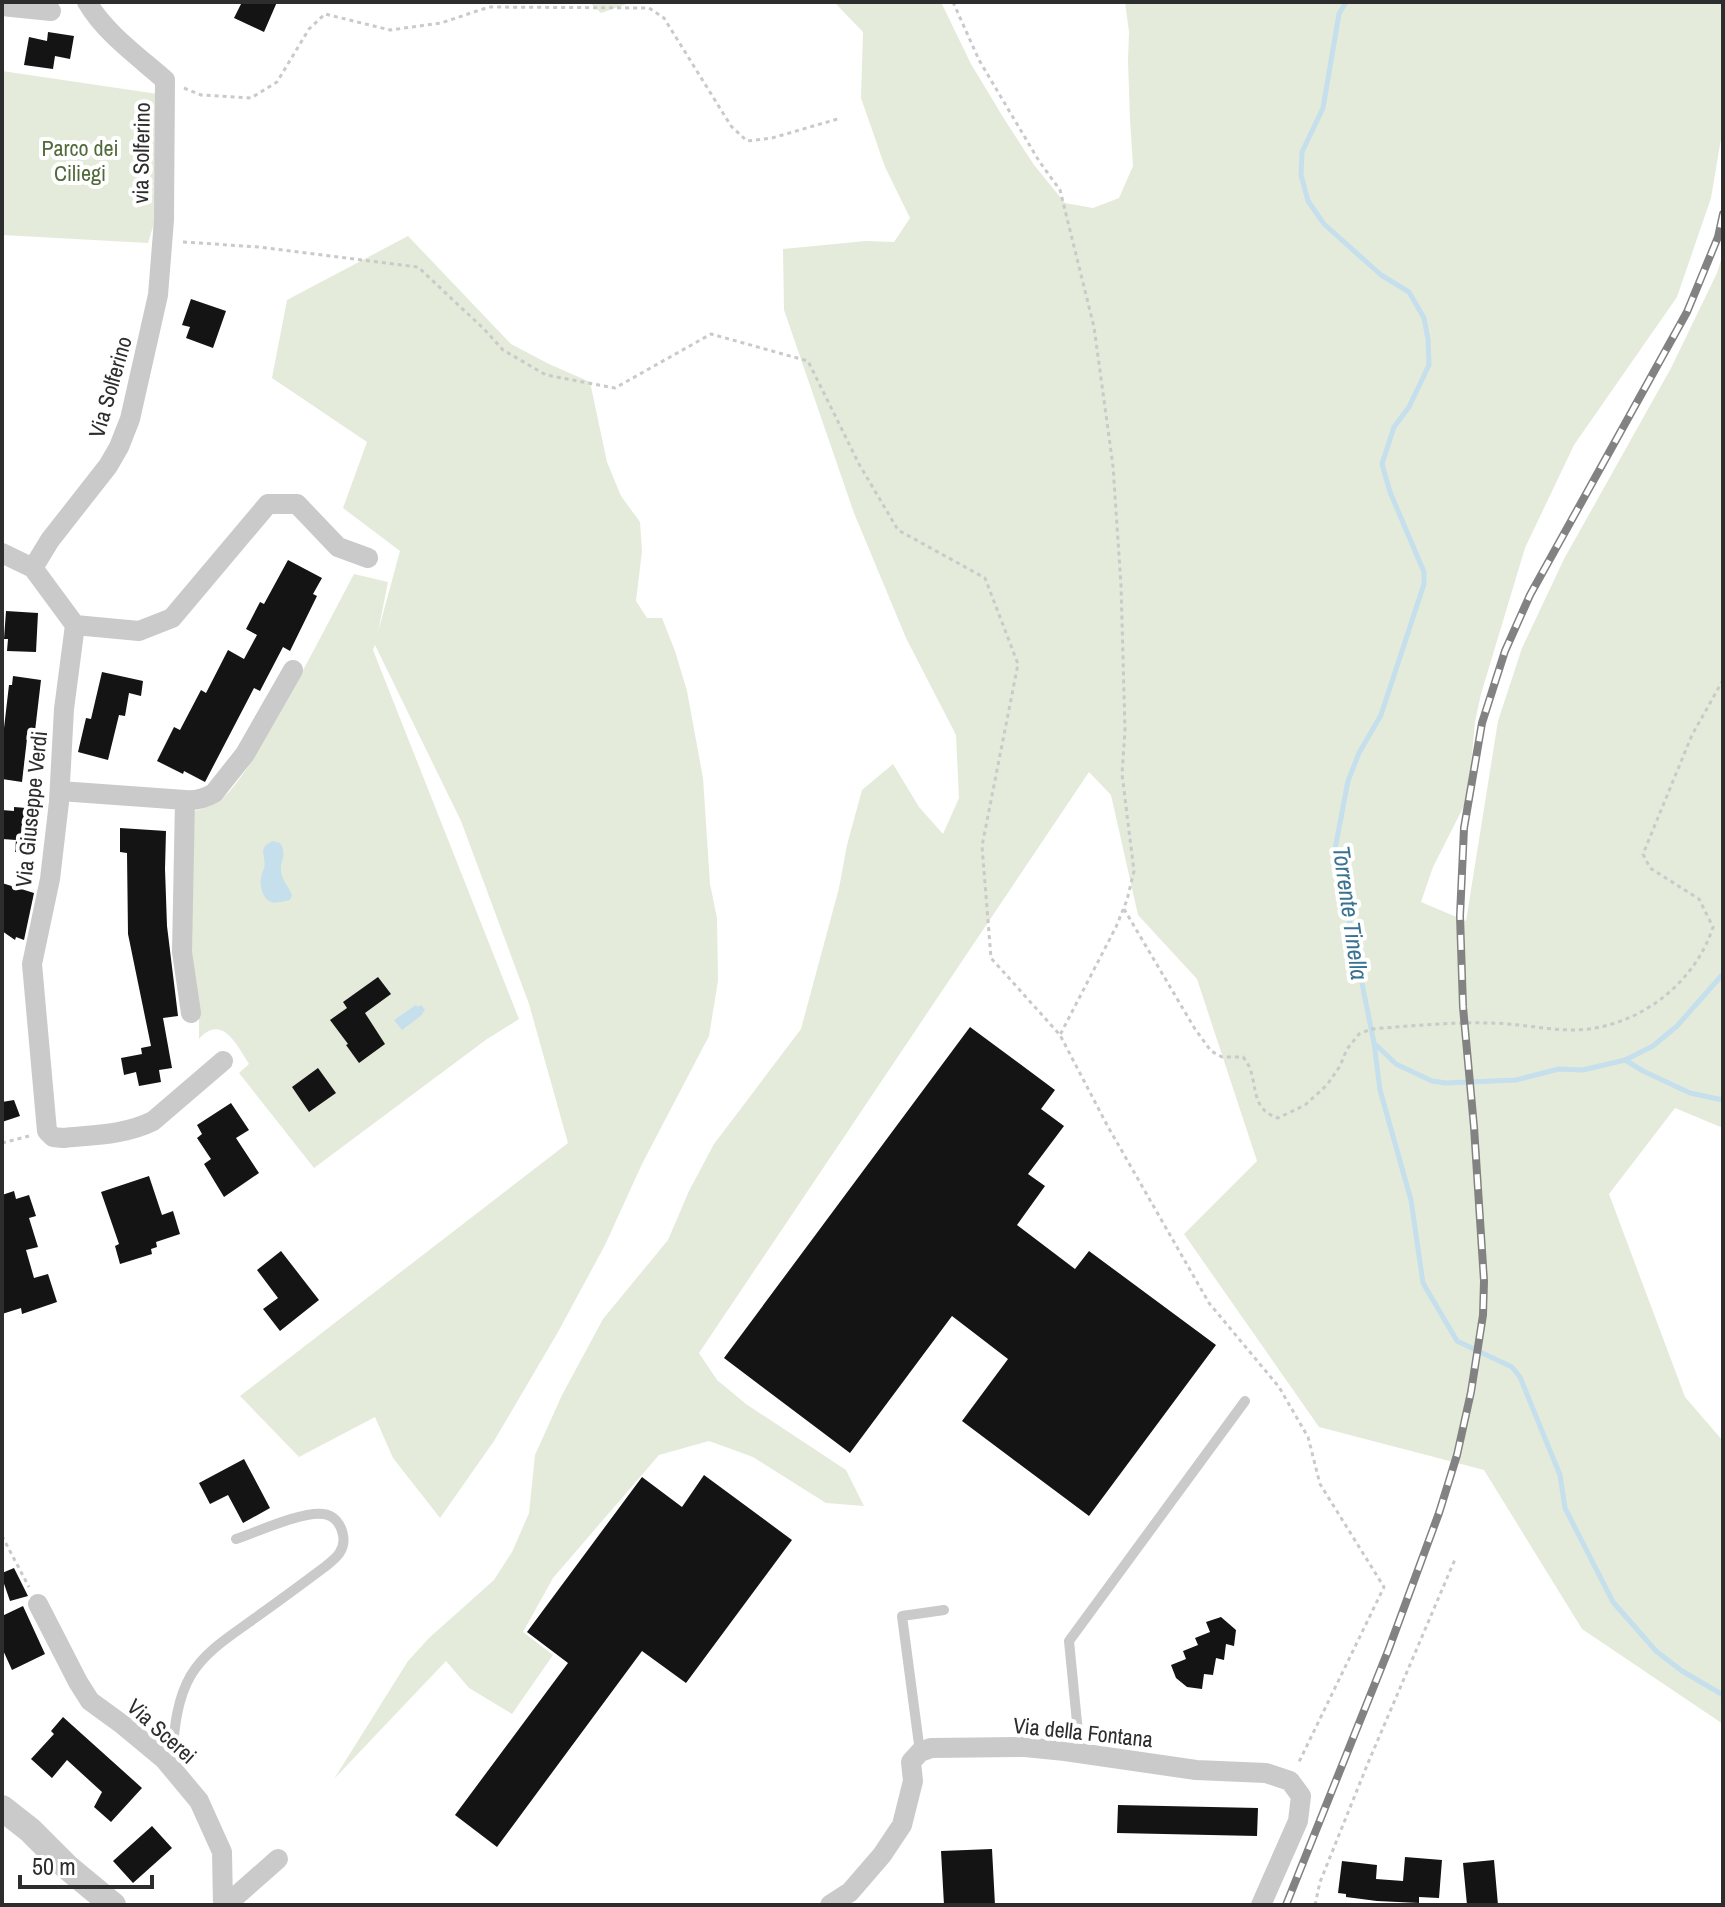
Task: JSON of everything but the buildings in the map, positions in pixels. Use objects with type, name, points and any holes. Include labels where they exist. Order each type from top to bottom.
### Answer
[{"type":"street","name":"via Solferino","points":[[87,2],[120,41],[165,80],[163,241]]},
{"type":"street","points":[[2,6],[51,11]]},
{"type":"street","name":"Via Solferino","points":[[33,568],[119,447],[130,419],[154,317],[163,241]]},
{"type":"street","points":[[2,553],[33,568],[75,625],[139,631],[172,618],[268,504],[297,504],[338,547],[368,558]]},
{"type":"street","name":"Via Giuseppe Verdi","points":[[47,1131],[32,964],[50,879],[60,791],[64,709],[75,625]]},
{"type":"street","points":[[60,791],[185,800],[202,799],[214,793],[251,744],[293,670]]},
{"type":"street","points":[[185,800],[182,941],[191,1013]]},
{"type":"street","points":[[47,1131],[53,1137],[63,1138],[125,1132],[140,1127],[153,1121],[223,1061]]},
{"type":"street","name":"Via Scerei","points":[[38,1604],[90,1701],[164,1759],[199,1801],[222,1852],[224,1905]]},
{"type":"street","name":"Via della Fontana","points":[[920,1752],[931,1748],[1025,1747],[1196,1770],[1266,1773],[1290,1781]]},
{"type":"street","points":[[830,1905],[850,1892],[882,1855],[902,1825],[913,1781],[911,1762],[920,1752]]},
{"type":"street","points":[[1261,1905],[1298,1821],[1301,1796],[1290,1781]]},
{"type":"street","points":[[2,1808],[113,1905]]},
{"type":"street","name":"Via Scerei","points":[[224,1905],[278,1859]]},
{"type":"lane","points":[[1080,1753],[1069,1641],[1245,1401]]},
{"type":"lane","points":[[171,1768],[182,1697],[190,1677],[204,1658],[338,1556],[344,1538],[341,1526],[334,1518],[309,1514],[236,1539]]},
{"type":"lane","points":[[920,1752],[902,1616],[944,1610]]},
{"type":"path","points":[[953,2],[979,60],[1039,161],[1060,190],[1094,327],[1113,466],[1121,585],[1125,730],[1122,774],[1134,871],[1124,909],[1060,1035]]},
{"type":"path","points":[[165,80],[201,95],[251,98],[277,82],[309,29],[325,14],[390,30],[441,23],[489,7],[649,8],[664,18],[731,126],[747,141],[772,138],[841,118]]},
{"type":"path","points":[[163,241],[259,247],[418,267],[503,350],[546,375],[615,388],[711,334],[808,361],[859,464],[898,530],[985,578],[1018,664],[982,846],[991,958],[1060,1035],[1107,1125],[1209,1303],[1279,1387],[1308,1437],[1320,1484],[1384,1587],[1290,1781]]},
{"type":"path","points":[[1124,909],[1211,1051],[1222,1057],[1243,1057],[1250,1065],[1260,1106],[1266,1115],[1278,1118],[1305,1105],[1327,1085],[1347,1049],[1359,1034],[1371,1029],[1491,1023],[1575,1030],[1598,1028],[1635,1015],[1662,1000],[1676,987],[1696,962],[1713,927],[1699,899],[1650,868],[1643,854],[1692,735],[1723,680]]},
{"type":"path","points":[[2,1143],[47,1131]]},
{"type":"path","points":[[2,1536],[38,1604]]},
{"type":"path","points":[[1315,1905],[1320,1882],[1368,1763],[1456,1557]]},
{"type":"green space","points":[[589,2],[632,2],[601,13]]},
{"type":"green space","points":[[834,2],[941,2],[971,64],[1034,165],[1065,203],[1093,208],[1119,198],[1133,166],[1129,32],[1125,2],[1723,2],[1723,127],[1711,198],[1677,297],[1574,445],[1525,548],[1481,694],[1475,722],[1468,798],[1433,867],[1421,902],[1466,921],[1498,721],[1522,648],[1564,559],[1671,368],[1717,273],[1723,254],[1723,1128],[1675,1108],[1609,1194],[1685,1397],[1723,1441],[1723,1724],[1582,1629],[1484,1470],[1319,1427],[1184,1234],[1257,1161],[1197,979],[1138,915],[1111,795],[1089,772],[699,1353],[717,1380],[746,1404],[846,1470],[864,1506],[826,1503],[753,1457],[709,1441],[659,1455],[553,1578],[523,1632],[553,1655],[512,1714],[469,1688],[446,1661],[334,1779],[408,1661],[494,1580],[512,1552],[529,1513],[535,1455],[562,1395],[603,1319],[668,1240],[714,1144],[801,1029],[862,790],[893,764],[919,807],[943,834],[959,798],[956,735],[906,638],[854,513],[784,310],[783,249],[866,241],[894,242],[910,218],[885,167],[861,98],[863,32]]},
{"type":"green space","name":"Parco dei Ciliegi","points":[[2,71],[158,94],[161,201],[148,243],[2,235]]},
{"type":"green space","points":[[408,236],[511,344],[590,382],[607,462],[621,496],[640,522],[642,551],[636,601],[647,618],[662,618],[687,691],[703,778],[710,884],[717,918],[718,981],[709,1036],[558,1332],[494,1441],[440,1518],[393,1458],[375,1417],[299,1457],[240,1396],[568,1143],[529,1004],[461,821],[375,645],[373,650],[519,1019],[487,1039],[314,1168],[239,1073],[249,1064],[234,1041],[222,1030],[215,1029],[199,1039],[199,1014],[191,966],[191,812],[220,800],[246,769],[354,574],[388,582],[378,632],[400,551],[343,508],[367,442],[272,378],[287,300]]},
{"type":"water","points":[[273,841],[282,847],[281,873],[292,895],[290,900],[275,903],[265,897],[261,881],[265,864],[263,849]]},
{"type":"water","points":[[416,1005],[421,1005],[425,1010],[423,1014],[402,1030],[394,1020]]},
{"type":"waterway","name":"Torrente Tinella","points":[[1346,2],[1339,14],[1323,108],[1302,152],[1301,175],[1308,201],[1324,224],[1381,275],[1409,292],[1424,318],[1429,365],[1409,407],[1394,427],[1382,464],[1390,492],[1424,572],[1424,584],[1381,715],[1359,753],[1348,781],[1335,849],[1374,1043],[1380,1090],[1411,1200],[1423,1283],[1457,1341],[1512,1367],[1520,1377],[1560,1475],[1565,1508],[1613,1602],[1656,1651],[1682,1671],[1723,1695]]},
{"type":"waterway","points":[[1374,1043],[1396,1064],[1432,1081],[1446,1083],[1516,1080],[1559,1069],[1583,1070],[1625,1060],[1653,1046],[1677,1026],[1723,974]]},
{"type":"waterway","points":[[1625,1060],[1690,1093],[1723,1100]]},
{"type":"railway","points":[[1286,1905],[1388,1651],[1439,1513],[1457,1455],[1471,1392],[1483,1315],[1484,1281],[1463,1007],[1460,916],[1464,828],[1482,723],[1505,651],[1530,595],[1687,312],[1718,237],[1723,214]]}]
